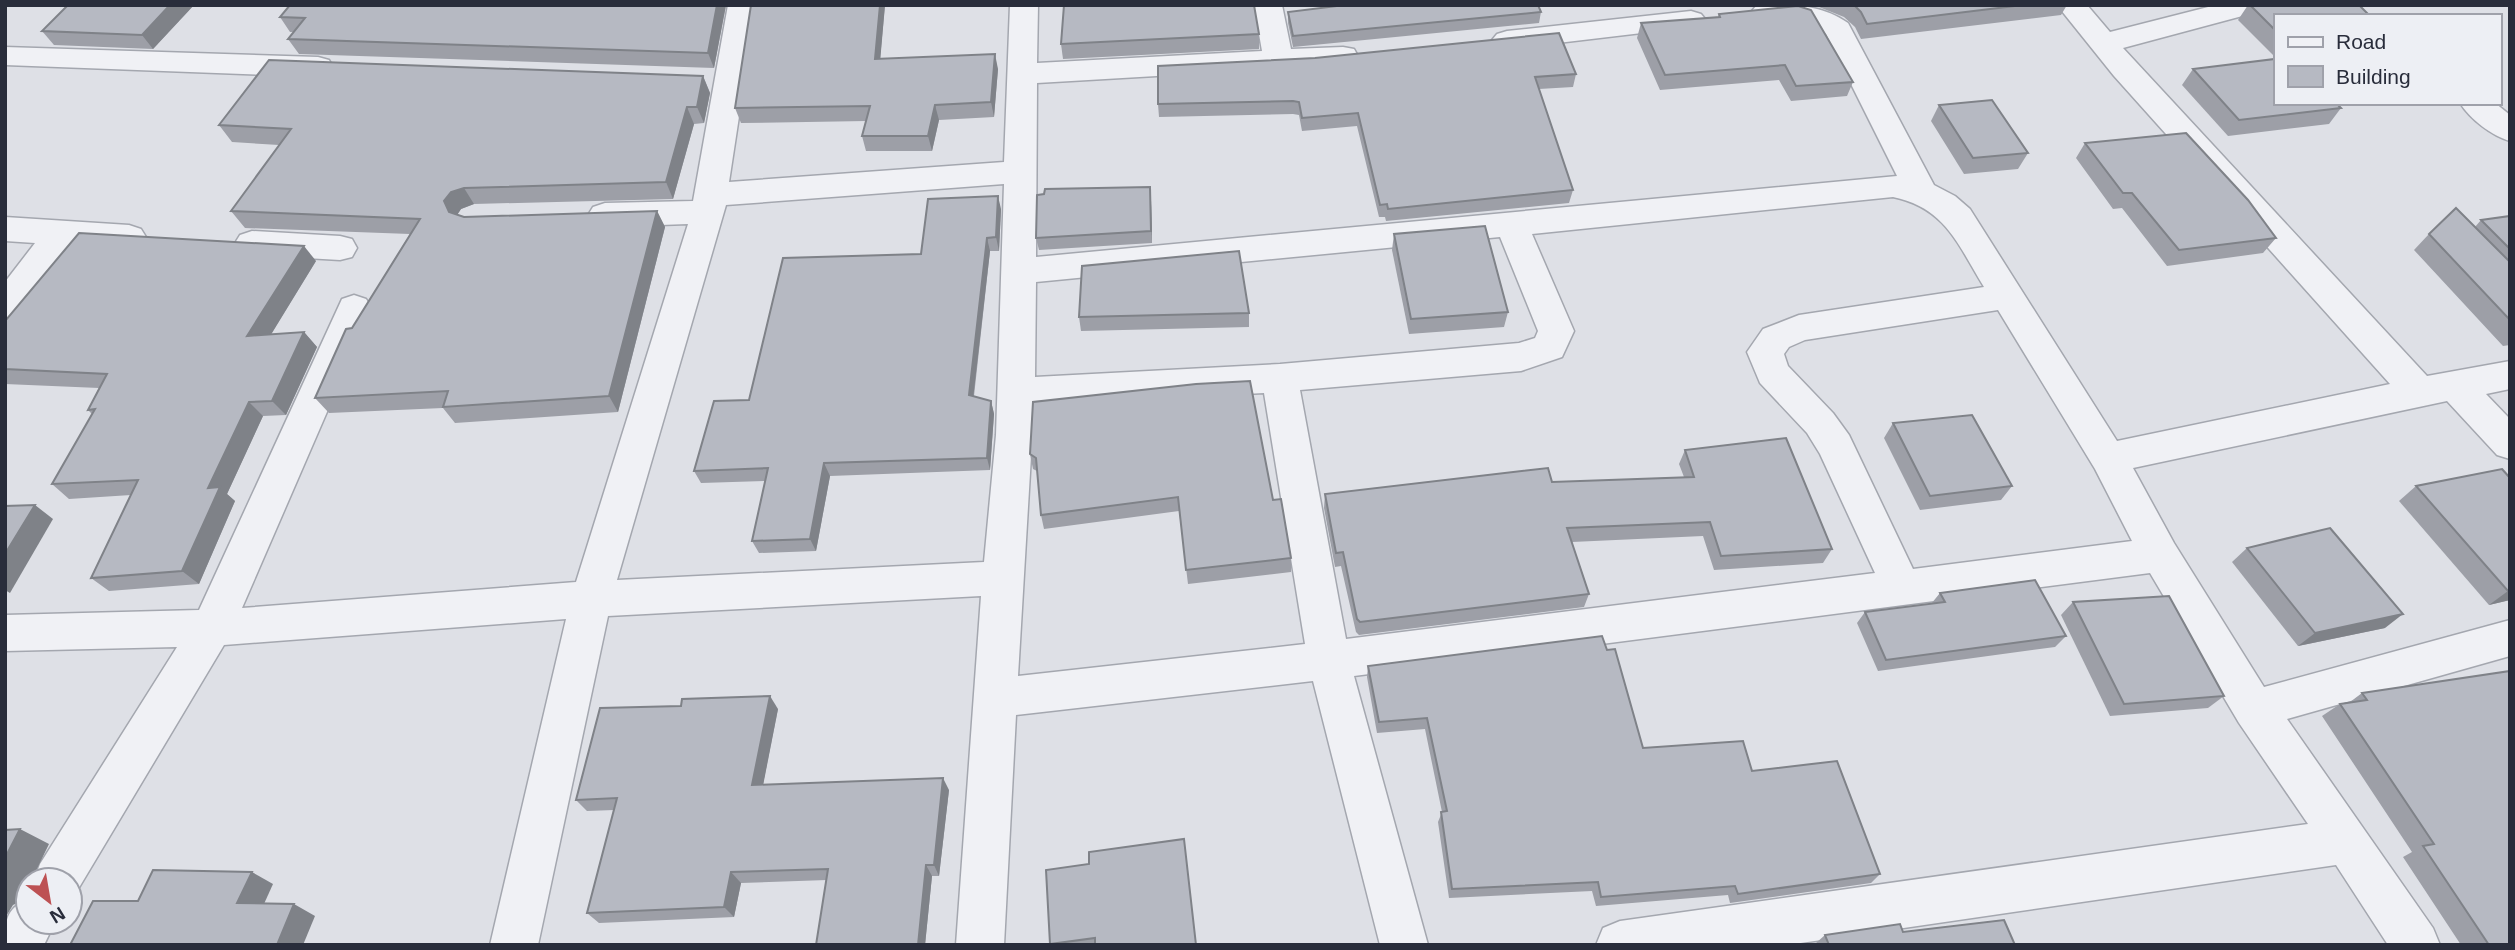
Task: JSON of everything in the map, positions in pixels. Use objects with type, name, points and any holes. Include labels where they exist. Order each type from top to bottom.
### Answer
[{"type":"street","points":[[514,945],[591,599],[709,203],[716,80],[742,5]]},
{"type":"street","points":[[980,945],[1003,578],[1013,494],[1024,5]]},
{"type":"street","points":[[1268,5],[1278,59]]},
{"type":"street","points":[[1570,5],[1583,32]]},
{"type":"street","points":[[2071,5],[2134,79],[2418,392]]},
{"type":"street","points":[[2105,43],[2251,5]]},
{"type":"street","points":[[1476,43],[1794,9],[1821,17],[1838,29],[1921,191]]},
{"type":"street","points":[[1021,74],[1368,54]]},
{"type":"street","points":[[5,56],[340,68]]},
{"type":"street","points":[[2478,105],[2510,131]]},
{"type":"street","points":[[570,216],[1021,172]]},
{"type":"street","points":[[1020,271],[1893,186],[1921,191],[1945,202],[1958,217],[2108,458],[2160,555],[2254,709],[2416,945]]},
{"type":"street","points":[[1016,393],[1280,378],[1521,357],[1549,347],[1556,331],[1511,224]]},
{"type":"street","points":[[5,229],[158,238]]},
{"type":"street","points":[[5,307],[61,233]]},
{"type":"street","points":[[228,242],[340,248]]},
{"type":"street","points":[[1902,588],[1836,446],[1820,423],[1773,373],[1765,352],[1776,338],[1799,328],[2007,296]]},
{"type":"street","points":[[66,866],[212,628],[354,308]]},
{"type":"street","points":[[2108,458],[2510,375]]},
{"type":"street","points":[[1280,378],[1329,660],[1404,945]]},
{"type":"street","points":[[2456,386],[2510,444]]},
{"type":"street","points":[[997,698],[1329,660],[2160,555]]},
{"type":"street","points":[[5,633],[212,628],[591,599],[1003,578]]},
{"type":"street","points":[[2254,709],[2510,638]]},
{"type":"street","points":[[1620,945],[2347,841]]},
{"type":"building","points":[[68,5],[170,5],[142,35],[42,31]]},
{"type":"building","points":[[290,5],[717,5],[708,53],[288,39],[305,18],[280,17]]},
{"type":"building","points":[[751,5],[880,5],[875,59],[995,54],[991,102],[935,105],[928,136],[862,136],[870,106],[735,108]]},
{"type":"building","points":[[1064,5],[1254,5],[1259,34],[1061,44]]},
{"type":"building","points":[[1345,5],[1538,5],[1541,12],[1293,36],[1288,12]]},
{"type":"building","points":[[1854,5],[2023,5],[1867,24]]},
{"type":"building","points":[[2250,5],[2359,5],[2368,14],[2274,14],[2274,29]]},
{"type":"building","points":[[1798,6],[1811,10],[1853,82],[1796,86],[1785,65],[1665,75],[1641,23],[1720,17],[1719,14]]},
{"type":"building","points":[[1559,33],[1576,74],[1535,77],[1573,190],[1388,209],[1387,204],[1380,205],[1358,113],[1302,118],[1299,102],[1293,101],[1158,104],[1158,66],[1315,58]]},
{"type":"building","points":[[2274,59],[2274,105],[2338,105],[2341,108],[2239,120],[2193,69]]},
{"type":"building","points":[[269,60],[703,76],[697,107],[687,107],[666,182],[464,188],[451,192],[444,201],[449,212],[464,217],[657,211],[609,396],[443,407],[448,391],[315,398],[346,329],[352,328],[420,219],[231,211],[291,129],[219,125]]},
{"type":"building","points":[[1992,100],[2028,153],[1973,158],[1939,105]]},
{"type":"building","points":[[2186,133],[2248,200],[2276,238],[2179,250],[2132,193],[2123,193],[2085,143]]},
{"type":"building","points":[[1150,187],[1151,231],[1036,238],[1037,195],[1044,194],[1045,189]]},
{"type":"building","points":[[998,196],[996,237],[987,238],[969,395],[991,401],[987,458],[824,463],[810,539],[752,541],[768,468],[694,471],[714,401],[749,400],[783,258],[921,254],[928,199]]},
{"type":"building","points":[[2456,208],[2510,262],[2510,320],[2429,234]]},
{"type":"building","points":[[2510,216],[2510,249],[2481,220]]},
{"type":"building","points":[[1485,226],[1508,312],[1411,319],[1394,234]]},
{"type":"building","points":[[79,233],[304,246],[247,336],[304,332],[272,401],[249,402],[208,488],[220,487],[182,571],[91,578],[138,480],[52,484],[95,409],[88,410],[107,374],[5,369],[5,321]]},
{"type":"building","points":[[1239,251],[1249,313],[1079,317],[1082,266]]},
{"type":"building","points":[[1250,381],[1273,500],[1281,499],[1291,558],[1186,570],[1178,497],[1041,515],[1036,458],[1030,454],[1033,402],[1196,384]]},
{"type":"building","points":[[1972,415],[2012,486],[1930,496],[1893,423]]},
{"type":"building","points":[[1786,438],[1832,549],[1721,556],[1710,522],[1567,528],[1589,594],[1360,622],[1357,619],[1343,552],[1336,553],[1325,494],[1548,468],[1552,482],[1694,477],[1685,450]]},
{"type":"building","points":[[2502,469],[2510,478],[2510,591],[2416,486]]},
{"type":"building","points":[[35,505],[5,554],[5,506]]},
{"type":"building","points":[[2330,528],[2403,614],[2315,633],[2247,548]]},
{"type":"building","points":[[2035,580],[2066,636],[1886,660],[1865,612],[1945,602],[1940,593]]},
{"type":"building","points":[[2169,596],[2224,696],[2124,704],[2073,602]]},
{"type":"building","points":[[1602,636],[1607,650],[1615,649],[1643,748],[1743,741],[1752,771],[1837,761],[1880,874],[1738,894],[1735,886],[1601,897],[1598,882],[1452,889],[1441,812],[1447,811],[1427,718],[1379,722],[1368,666]]},
{"type":"building","points":[[2510,671],[2510,945],[2489,945],[2423,846],[2434,844],[2340,704],[2367,700],[2362,693]]},
{"type":"building","points":[[770,696],[752,785],[943,778],[934,865],[926,865],[918,945],[816,945],[828,869],[731,872],[724,907],[587,913],[617,798],[576,800],[600,708],[681,706],[682,699]]},
{"type":"building","points":[[20,829],[5,858],[5,830]]},
{"type":"building","points":[[1184,839],[1196,945],[1095,945],[1095,938],[1050,944],[1046,870],[1089,864],[1089,852]]},
{"type":"building","points":[[153,870],[252,872],[237,903],[294,904],[277,945],[70,945],[75,936],[84,936],[84,918],[93,901],[138,901]]},
{"type":"building","points":[[2004,920],[2015,945],[1829,945],[1825,935],[1900,924],[1903,932]]}]
